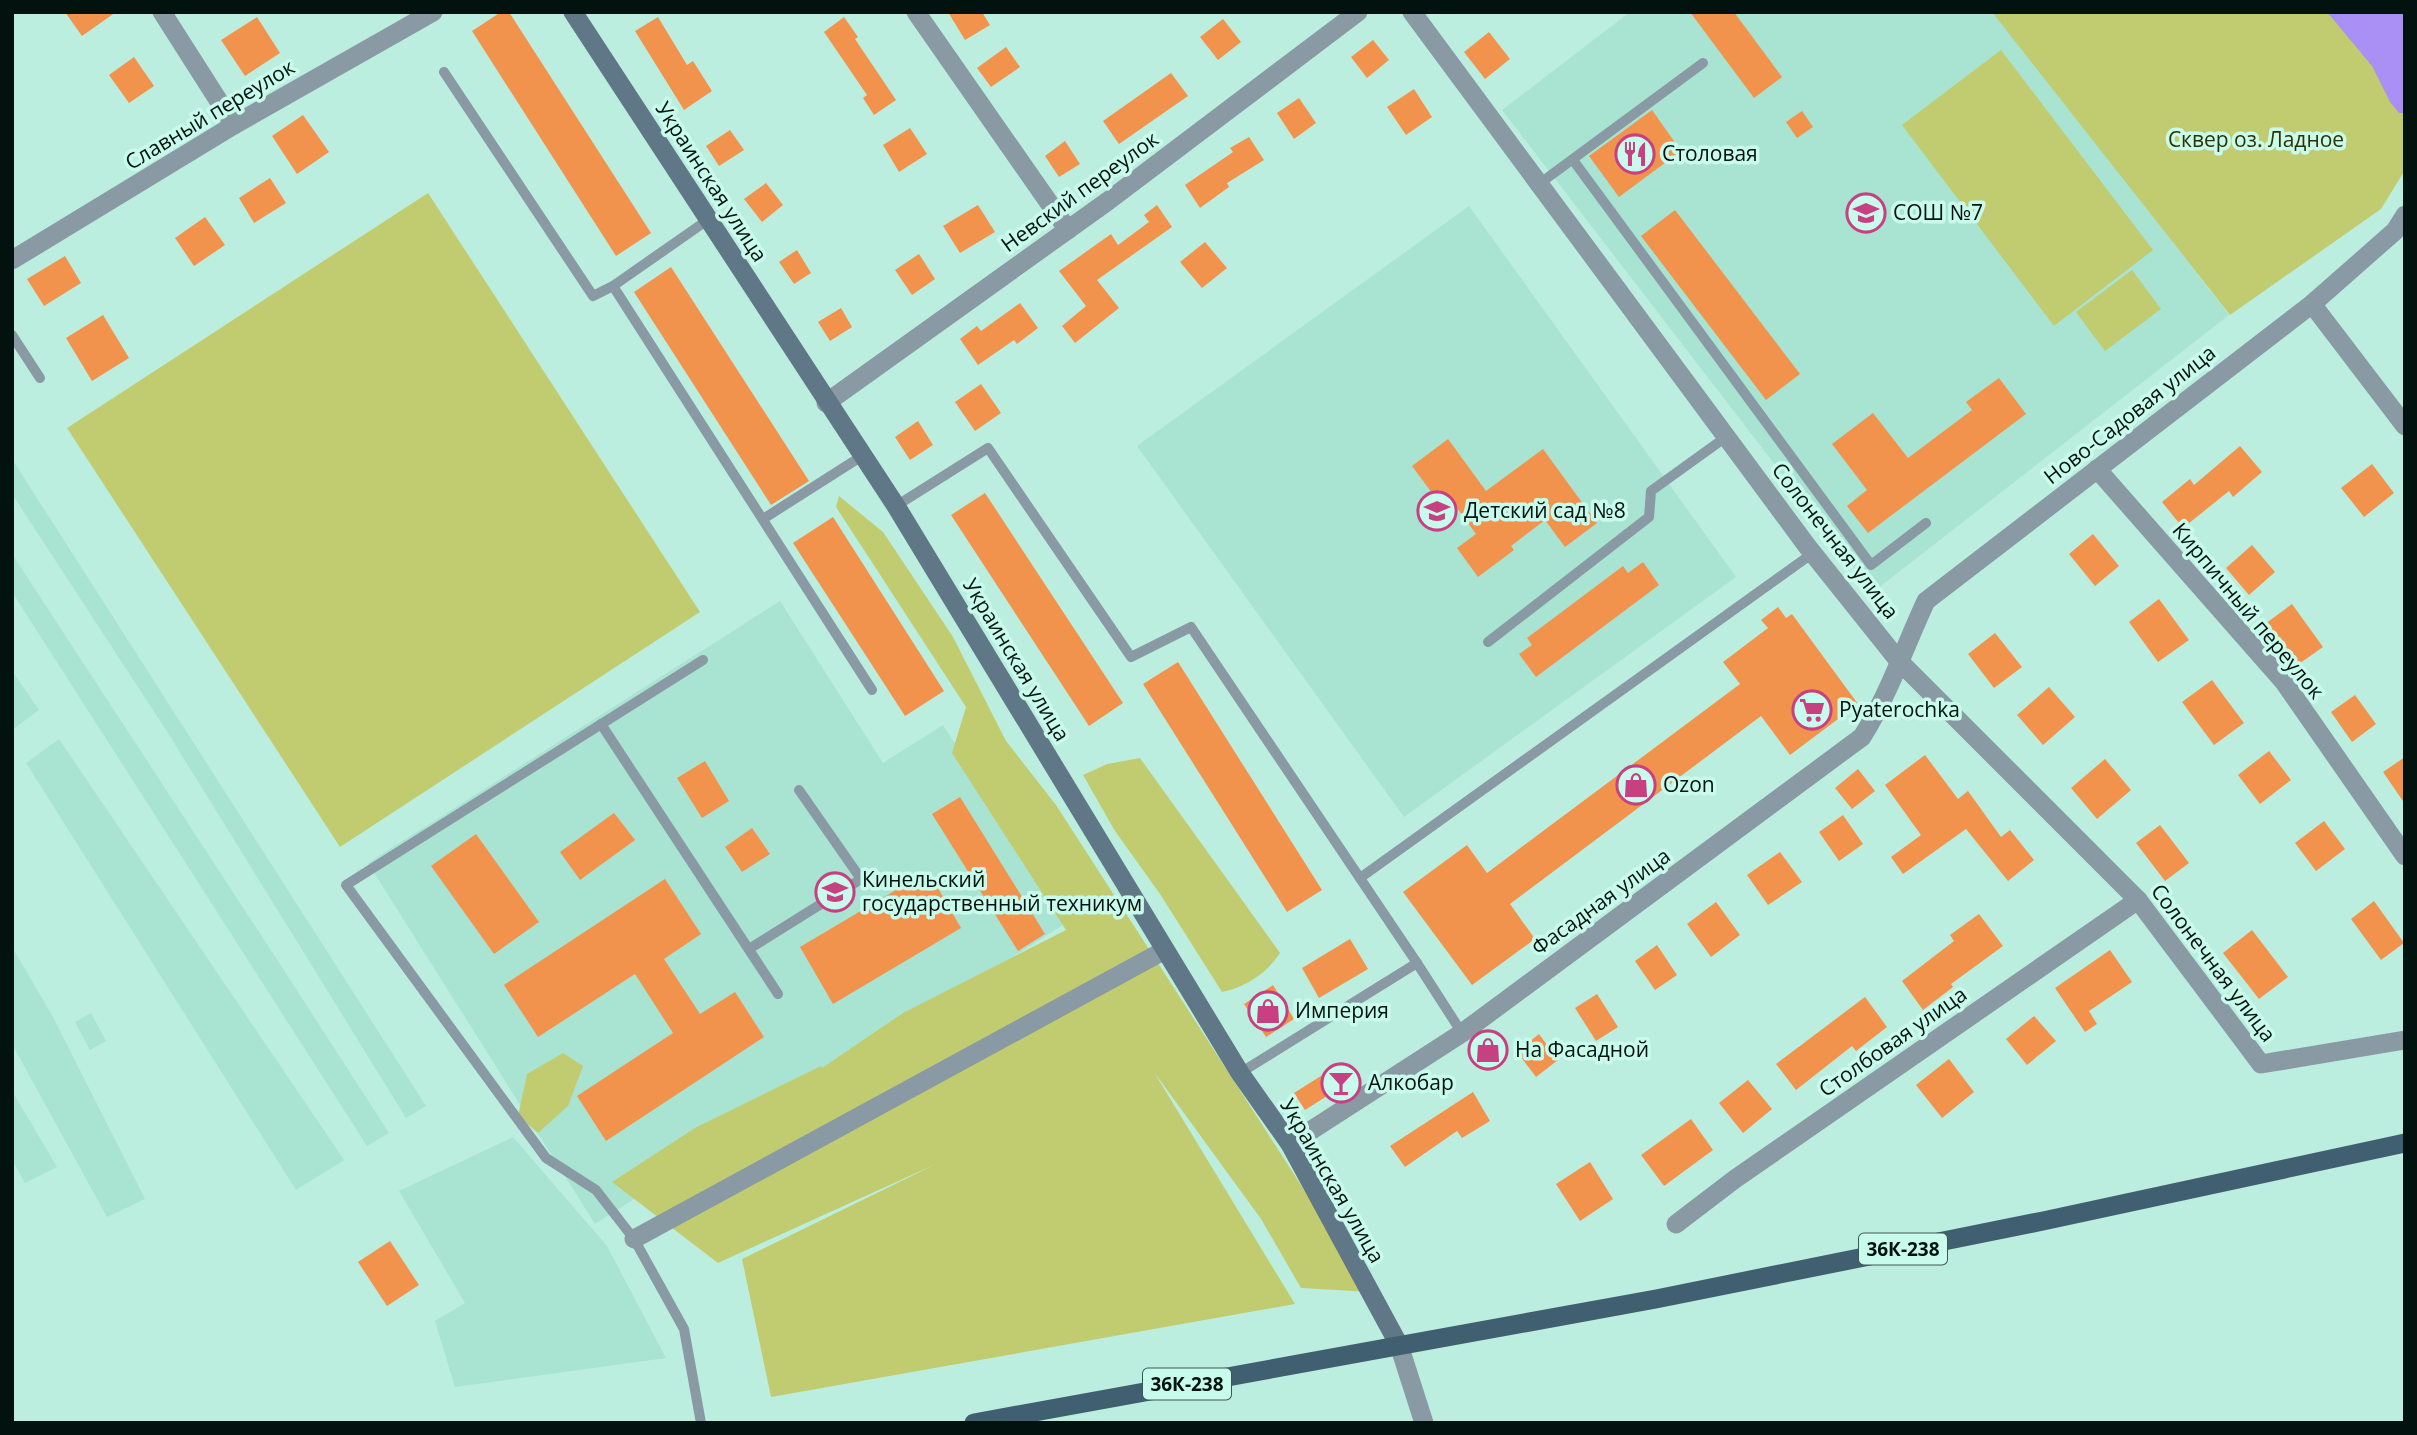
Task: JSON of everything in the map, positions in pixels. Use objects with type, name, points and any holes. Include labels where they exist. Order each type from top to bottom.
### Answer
[{"type":"main road","name":"Украинская улица","points":[[573,12],[826,403],[896,506],[1240,1073],[1290,1144],[1399,1345]]},
{"type":"main road","name":"36К-238","points":[[974,1423],[1670,1297],[2043,1221],[2405,1143]]},
{"type":"street","points":[[162,12],[234,125]]},
{"type":"street","name":"Славный переулок","points":[[12,260],[234,125],[433,12]]},
{"type":"street","points":[[916,12],[1068,230]]},
{"type":"street","name":"Невский переулок","points":[[826,403],[1068,230],[1357,12]]},
{"type":"street","name":"Солонечная улица","points":[[1412,12],[1813,554],[1898,660],[2138,900],[2261,1064],[2405,1041]]},
{"type":"street","name":"Ново-Садовая улица","points":[[1898,660],[1926,600],[2312,304],[2395,231],[2405,215]]},
{"type":"street","points":[[2312,304],[2405,426]]},
{"type":"street","name":"Кирпичный переулок","points":[[2097,470],[2284,682],[2405,856]]},
{"type":"street","name":"Фасадная улица","points":[[1290,1144],[1462,1033],[1862,737],[1885,701],[1898,660]]},
{"type":"street","name":"Столбовая улица","points":[[1676,1224],[1735,1179],[2138,900]]},
{"type":"street","points":[[634,1239],[1165,950]]},
{"type":"street","points":[[1399,1345],[1424,1423]]},
{"type":"lane","points":[[1538,185],[1703,63]]},
{"type":"lane","points":[[443,72],[593,296],[613,286],[709,219]]},
{"type":"lane","points":[[1573,160],[1871,565],[1926,523]]},
{"type":"lane","points":[[613,286],[872,690]]},
{"type":"lane","points":[[12,335],[40,379]]},
{"type":"lane","points":[[1488,642],[1649,517],[1651,491],[1726,437]]},
{"type":"lane","points":[[896,506],[988,448],[1131,657],[1191,626],[1462,1033]]},
{"type":"lane","points":[[763,519],[862,456]]},
{"type":"lane","points":[[1360,878],[1813,554]]},
{"type":"lane","points":[[701,1423],[684,1329],[634,1239],[596,1190],[546,1158],[346,885],[703,660]]},
{"type":"lane","points":[[601,724],[778,994]]},
{"type":"lane","points":[[749,949],[861,879],[799,790]]},
{"type":"lane","points":[[1240,1073],[1417,962]]},
{"type":"shaded area","name":"СОШ №7","points":[[1630,12],[1995,12],[2229,315],[1873,592],[1502,110]]},
{"type":"shaded area","points":[[2327,12],[2405,12],[2405,113],[2399,113],[2390,102],[2372,66]]},
{"type":"shaded area","name":"Детский сад №8","points":[[1469,206],[1736,577],[1404,817],[1137,446]]},
{"type":"shaded area","points":[[12,459],[426,1106],[406,1118],[168,733],[12,494]]},
{"type":"shaded area","points":[[12,554],[389,1133],[367,1146],[12,592]]},
{"type":"shaded area","name":"Кинельский государственный техникум","points":[[780,601],[883,763],[943,725],[1069,921],[595,1224],[368,863]]},
{"type":"shaded area","points":[[12,671],[39,710],[12,730]]},
{"type":"shaded area","points":[[59,739],[344,1160],[296,1190],[26,763]]},
{"type":"shaded area","points":[[12,947],[53,1017],[145,1199],[107,1217],[12,1044]]},
{"type":"shaded area","points":[[91,1013],[106,1041],[90,1050],[75,1022]]},
{"type":"shaded area","points":[[12,1091],[57,1167],[25,1183],[12,1160]]},
{"type":"shaded area","points":[[513,1137],[607,1246],[666,1358],[455,1387],[435,1321],[465,1303],[399,1191]]},
{"type":"green space","name":"Сквер оз. Ладное","points":[[1992,12],[2405,12],[2405,170],[2381,209],[2230,315]]},
{"type":"green space","points":[[2001,50],[2153,250],[2054,326],[1902,125]]},
{"type":"green space","points":[[428,193],[700,612],[340,847],[67,428]]},
{"type":"green space","points":[[2132,270],[2161,309],[2105,351],[2076,312]]},
{"type":"green space","points":[[839,496],[883,532],[953,637],[1006,741],[1056,805],[1370,1292],[1301,1288],[1261,1219],[1154,1072],[1295,1304],[771,1397],[742,1259],[936,1164],[718,1263],[612,1182],[695,1128],[821,1066],[822,1068],[903,1013],[1066,930],[952,753],[966,707],[836,507]]},
{"type":"green space","points":[[1140,758],[1280,953],[1262,973],[1239,987],[1222,992],[1160,894],[1115,831],[1083,775],[1107,764]]},
{"type":"green space","points":[[563,1053],[583,1066],[568,1106],[538,1133],[518,1116],[527,1074]]},
{"type":"building","points":[[65,12],[116,12],[82,36]]},
{"type":"building","points":[[501,12],[509,12],[651,233],[616,256],[472,31]]},
{"type":"building","points":[[948,12],[982,12],[990,25],[965,40]]},
{"type":"building","points":[[1690,12],[1734,12],[1782,77],[1754,98]]},
{"type":"building","points":[[257,17],[280,53],[245,76],[221,40]]},
{"type":"building","points":[[658,17],[687,65],[693,61],[712,91],[684,110],[635,31]]},
{"type":"building","points":[[844,17],[858,37],[855,39],[896,100],[874,115],[863,98],[867,95],[824,32]]},
{"type":"building","points":[[1223,19],[1241,42],[1218,60],[1200,37]]},
{"type":"building","points":[[1489,32],[1510,59],[1485,79],[1464,52]]},
{"type":"building","points":[[1373,40],[1389,60],[1367,78],[1351,57]]},
{"type":"building","points":[[1006,47],[1020,67],[991,87],[977,68]]},
{"type":"building","points":[[134,57],[154,86],[129,103],[109,75]]},
{"type":"building","points":[[1171,73],[1188,96],[1119,144],[1103,121]]},
{"type":"building","points":[[1414,89],[1432,117],[1406,135],[1387,107]]},
{"type":"building","points":[[1299,98],[1316,123],[1294,139],[1277,113]]},
{"type":"building","name":"Столовая","points":[[1652,110],[1681,151],[1619,197],[1589,156]]},
{"type":"building","points":[[1802,111],[1813,127],[1797,138],[1786,122]]},
{"type":"building","points":[[303,115],[329,152],[297,174],[272,136]]},
{"type":"building","points":[[910,128],[927,154],[899,172],[883,145]]},
{"type":"building","points":[[730,130],[744,150],[719,166],[706,146]]},
{"type":"building","points":[[1249,137],[1264,160],[1227,183],[1229,187],[1200,208],[1185,185],[1233,152],[1230,148]]},
{"type":"building","points":[[1065,141],[1080,164],[1059,177],[1045,156]]},
{"type":"building","points":[[270,178],[286,203],[254,223],[239,198]]},
{"type":"building","points":[[766,183],[783,205],[762,222],[744,199]]},
{"type":"building","points":[[978,205],[995,232],[960,253],[943,226]]},
{"type":"building","points":[[1157,205],[1172,227],[1097,280],[1119,308],[1075,343],[1062,326],[1086,306],[1059,271],[1111,234],[1118,245],[1149,222],[1144,215]]},
{"type":"building","points":[[1675,210],[1800,374],[1766,400],[1641,236]]},
{"type":"building","points":[[205,217],[225,245],[194,266],[175,238]]},
{"type":"building","points":[[1205,242],[1227,268],[1202,288],[1180,262]]},
{"type":"building","points":[[797,250],[811,273],[794,284],[779,262]]},
{"type":"building","points":[[919,254],[935,279],[912,295],[895,270]]},
{"type":"building","points":[[65,256],[81,283],[44,306],[27,279]]},
{"type":"building","points":[[671,267],[809,481],[771,505],[634,292]]},
{"type":"building","points":[[1020,303],[1038,328],[1017,344],[1014,340],[978,365],[960,339],[977,326],[981,331]]},
{"type":"building","points":[[841,308],[852,327],[830,341],[818,322]]},
{"type":"building","points":[[103,315],[129,358],[92,381],[66,338]]},
{"type":"building","points":[[1999,378],[2026,414],[1868,533],[1847,506],[1867,490],[1832,444],[1873,413],[1908,458],[1972,410],[1966,402]]},
{"type":"building","points":[[981,384],[1001,413],[975,431],[955,402]]},
{"type":"building","points":[[918,421],[933,445],[910,460],[895,437]]},
{"type":"building","points":[[1448,439],[1486,491],[1543,449],[1597,523],[1565,547],[1545,520],[1511,546],[1514,550],[1478,577],[1457,548],[1476,534],[1447,494],[1438,501],[1412,466]]},
{"type":"building","points":[[2240,446],[2262,472],[2233,497],[2229,491],[2183,528],[2162,502],[2190,479],[2194,485]]},
{"type":"building","points":[[2372,464],[2394,493],[2364,517],[2341,488]]},
{"type":"building","points":[[985,493],[1123,703],[1089,726],[951,515]]},
{"type":"building","points":[[833,517],[944,691],[905,716],[793,543]]},
{"type":"building","points":[[2093,534],[2119,566],[2095,586],[2069,554]]},
{"type":"building","points":[[2252,545],[2275,572],[2249,595],[2226,568]]},
{"type":"building","points":[[1643,562],[1659,585],[1536,677],[1519,654],[1532,645],[1527,638],[1623,566],[1628,573]]},
{"type":"building","points":[[2159,599],[2189,640],[2158,662],[2129,622]]},
{"type":"building","points":[[2292,604],[2323,647],[2296,666],[2265,624]]},
{"type":"building","points":[[1778,607],[1786,618],[1792,614],[1858,704],[1790,755],[1761,716],[1510,904],[1535,939],[1472,985],[1403,892],[1467,845],[1487,873],[1740,684],[1723,662],[1768,628],[1761,620]]},
{"type":"building","points":[[1995,633],[2022,667],[1994,688],[1968,654]]},
{"type":"building","points":[[1178,662],[1322,890],[1287,912],[1143,684]]},
{"type":"building","points":[[2212,680],[2244,723],[2214,745],[2182,702]]},
{"type":"building","points":[[2049,687],[2075,717],[2043,745],[2017,715]]},
{"type":"building","points":[[2355,695],[2376,724],[2352,742],[2331,712]]},
{"type":"building","points":[[2269,751],[2291,780],[2260,804],[2238,775]]},
{"type":"building","points":[[1925,755],[1958,799],[1968,791],[2001,837],[2010,830],[2034,860],[2008,881],[1966,829],[1903,874],[1891,857],[1921,835],[1885,785]]},
{"type":"building","points":[[2405,757],[2405,804],[2383,772]]},
{"type":"building","points":[[2105,759],[2131,790],[2097,819],[2071,788]]},
{"type":"building","points":[[705,761],[729,801],[702,818],[677,778]]},
{"type":"building","points":[[1858,769],[1875,791],[1852,809],[1835,788]]},
{"type":"building","points":[[960,797],[1045,934],[1018,951],[932,814]]},
{"type":"building","points":[[614,813],[635,840],[580,880],[560,852]]},
{"type":"building","points":[[1843,815],[1863,844],[1839,861],[1819,832]]},
{"type":"building","points":[[2324,821],[2345,849],[2316,871],[2295,843]]},
{"type":"building","points":[[2160,825],[2189,863],[2165,881],[2136,843]]},
{"type":"building","points":[[752,828],[770,854],[742,872],[725,847]]},
{"type":"building","points":[[476,834],[539,922],[494,954],[431,866]]},
{"type":"building","points":[[1780,852],[1802,882],[1768,905],[1747,875]]},
{"type":"building","points":[[928,871],[961,928],[833,1004],[800,947]]},
{"type":"building","points":[[665,879],[701,934],[664,959],[700,1014],[735,992],[764,1037],[606,1141],[577,1096],[673,1033],[635,974],[538,1037],[504,985]]},
{"type":"building","points":[[2374,901],[2404,943],[2381,960],[2351,919]]},
{"type":"building","points":[[1716,902],[1740,935],[1711,957],[1687,924]]},
{"type":"building","points":[[1979,914],[2003,946],[1951,984],[1953,987],[1923,1010],[1902,981],[1954,941],[1950,935]]},
{"type":"building","points":[[2252,930],[2288,977],[2259,999],[2223,953]]},
{"type":"building","points":[[1350,939],[1368,969],[1319,998],[1302,968]]},
{"type":"building","points":[[1657,945],[1677,975],[1655,990],[1635,961]]},
{"type":"building","points":[[2110,950],[2132,982],[2089,1011],[2097,1024],[2085,1032],[2055,988]]},
{"type":"building","points":[[1273,985],[1294,1019],[1266,1037],[1244,1004]]},
{"type":"building","points":[[1597,994],[1618,1027],[1596,1041],[1575,1008]]},
{"type":"building","points":[[1865,997],[1887,1027],[1856,1051],[1852,1046],[1796,1090],[1776,1064]]},
{"type":"building","points":[[2034,1016],[2056,1041],[2027,1065],[2006,1039]]},
{"type":"building","points":[[1539,1034],[1558,1060],[1536,1077],[1517,1052]]},
{"type":"building","points":[[1487,1036],[1504,1059],[1487,1071],[1470,1048]]},
{"type":"building","points":[[1949,1059],[1974,1092],[1942,1118],[1916,1085]]},
{"type":"building","points":[[1335,1067],[1346,1084],[1305,1110],[1294,1093]]},
{"type":"building","points":[[1748,1080],[1772,1109],[1743,1133],[1719,1103]]},
{"type":"building","points":[[1473,1092],[1490,1121],[1462,1138],[1457,1131],[1405,1167],[1390,1146]]},
{"type":"building","points":[[1691,1119],[1713,1150],[1664,1186],[1641,1155]]},
{"type":"building","points":[[1590,1162],[1613,1199],[1580,1221],[1556,1184]]},
{"type":"building","points":[[390,1241],[419,1285],[387,1306],[358,1262]]},
{"type":"place","name":"Столовая","points":[[1635,154]]},
{"type":"place","name":"СОШ №7","points":[[1866,213]]},
{"type":"place","name":"Детский сад №8","points":[[1437,511]]},
{"type":"place","name":"Pyaterochka","points":[[1812,710]]},
{"type":"place","name":"Ozon","points":[[1636,785]]},
{"type":"place","name":"Кинельский государственный техникум","points":[[835,892]]},
{"type":"place","name":"Империя","points":[[1268,1011]]},
{"type":"place","name":"На Фасадной","points":[[1488,1050]]},
{"type":"place","name":"Алкобар","points":[[1341,1083]]}]
